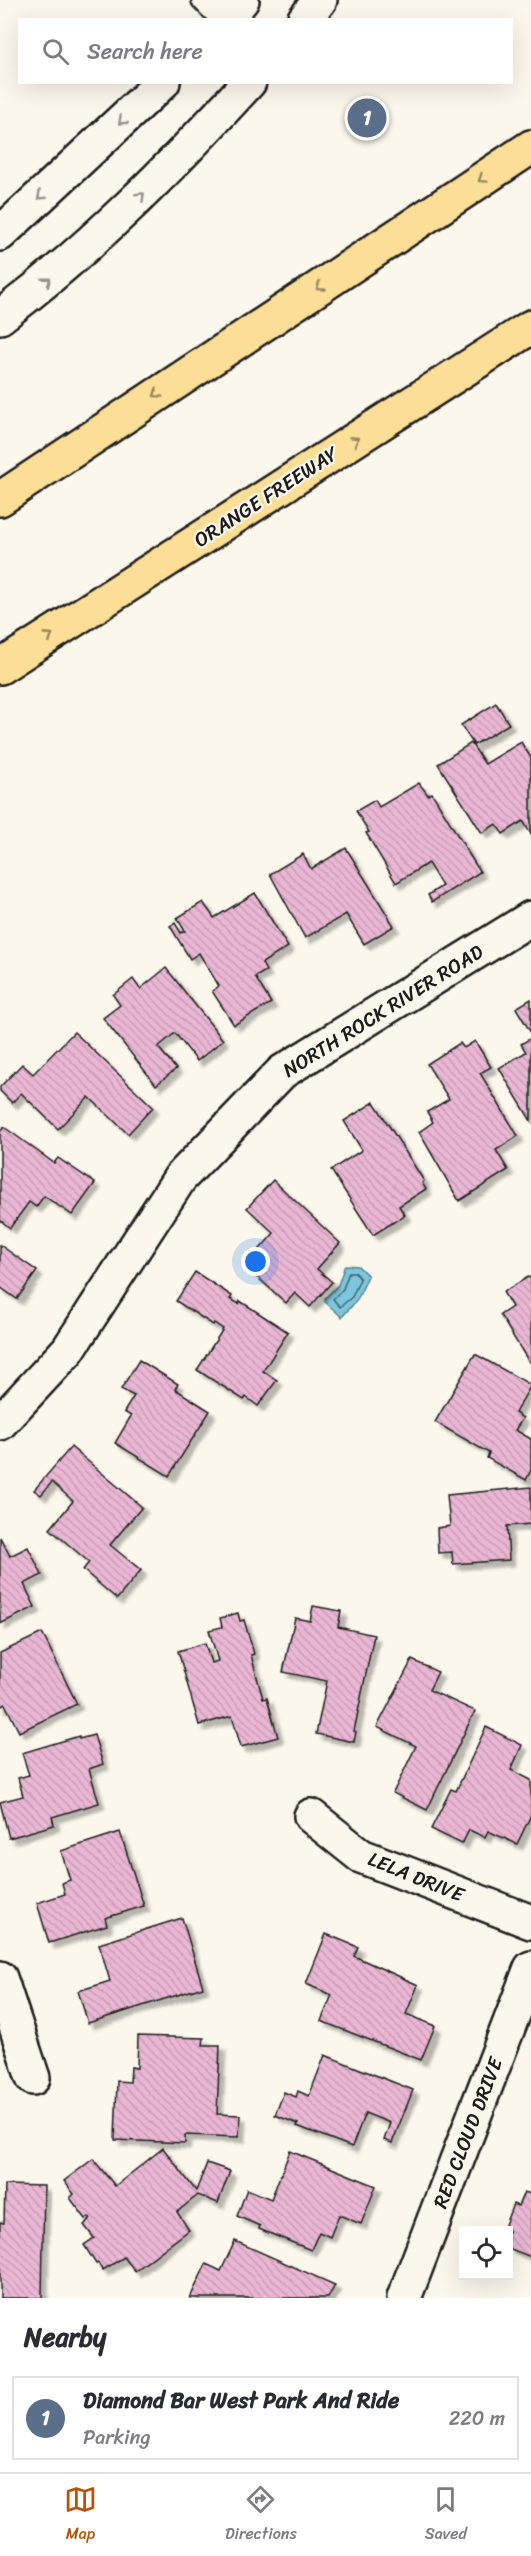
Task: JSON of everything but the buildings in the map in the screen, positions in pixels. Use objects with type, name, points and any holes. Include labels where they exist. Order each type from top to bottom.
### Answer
[{"type":"highway","points":[[0,499],[531,147]]},
{"type":"highway","name":"ORANGE FREEWAY","points":[[0,667],[531,327]]},
{"type":"street","points":[[225,18],[242,0]]},
{"type":"street","points":[[306,18],[320,0]]},
{"type":"street","points":[[0,234],[161,84]]},
{"type":"street","points":[[0,317],[99,237],[187,150],[247,84]]},
{"type":"street","name":"NORTH ROCK RIVER ROAD","points":[[0,1423],[68,1350],[180,1178],[282,1072],[531,918]]},
{"type":"street","name":"LELA DRIVE","points":[[311,1816],[361,1856],[531,1922]]},
{"type":"street","name":"RED CLOUD DRIVE","points":[[404,2298],[531,1968]]},
{"type":"street","points":[[0,1978],[33,2078]]},
{"type":"lane","points":[[202,0],[221,18]]},
{"type":"water","points":[[345,1265],[358,1266],[368,1276],[357,1300],[342,1317],[325,1302],[325,1298],[338,1285]]},
{"type":"place","name":"Diamond Bar West Park And Ride","points":[[367,118]]}]
